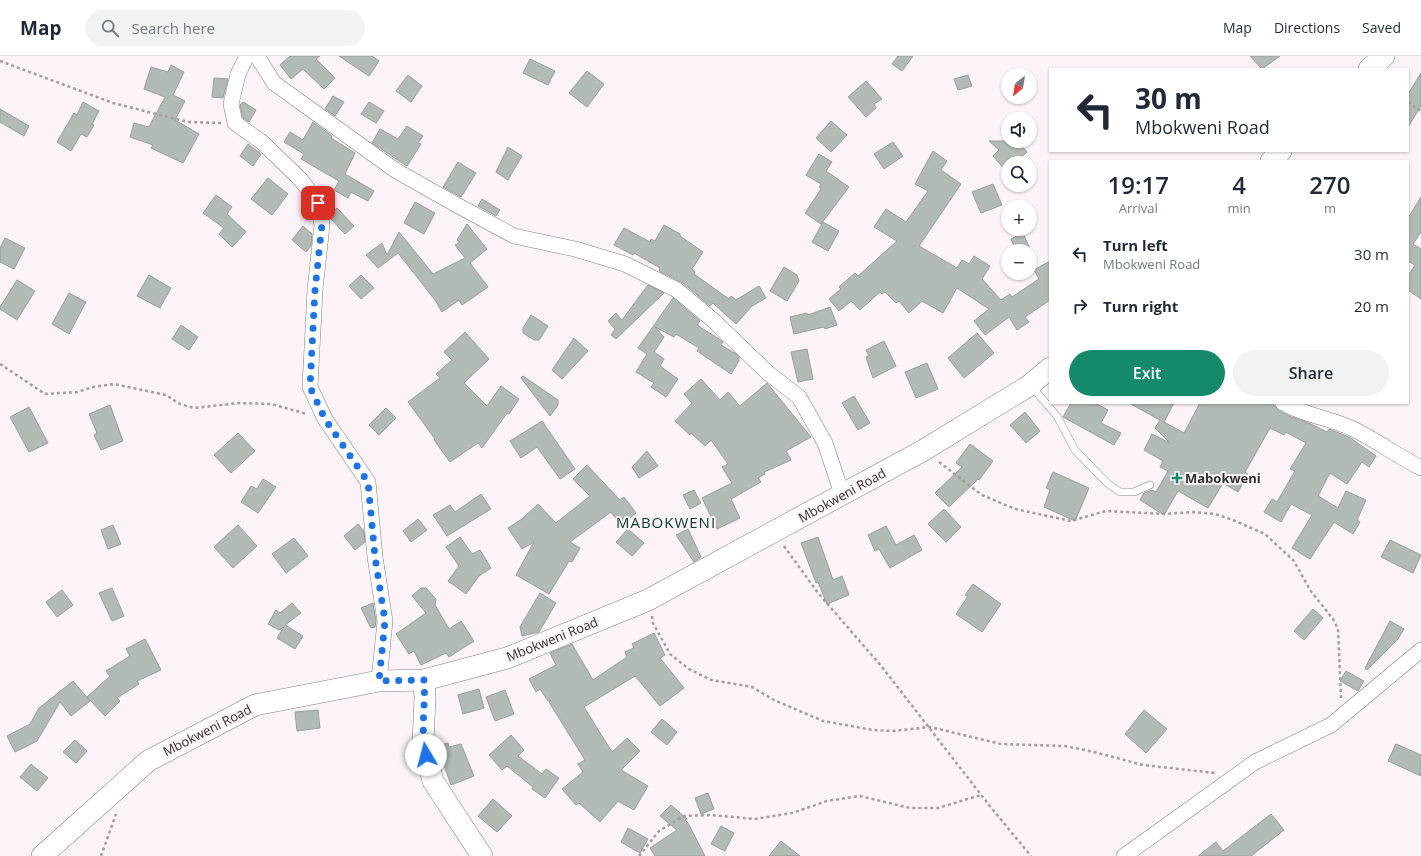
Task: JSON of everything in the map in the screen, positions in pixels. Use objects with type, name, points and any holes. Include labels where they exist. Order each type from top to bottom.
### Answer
[{"type":"street","points":[[247,56],[238,74],[231,104],[236,123],[263,143],[301,180],[318,203],[322,224],[315,290],[310,387],[325,419],[368,482],[375,557],[385,621],[379,681]]},
{"type":"street","points":[[257,56],[274,83],[395,170],[455,204],[514,236],[575,250],[625,264],[677,290],[714,321],[768,373],[799,397],[825,443],[842,494]]},
{"type":"street","points":[[1371,68],[1384,56]]},
{"type":"street","points":[[1272,160],[1280,152]]},
{"type":"street","name":"Mbokweni Road","points":[[42,856],[148,760],[255,706],[379,681],[424,680],[507,658],[648,600],[924,450],[1030,385],[1049,369]]},
{"type":"street","points":[[1285,404],[1304,414],[1337,422],[1358,431],[1408,462],[1421,468]]},
{"type":"street","points":[[1124,856],[1255,762],[1330,725],[1421,650]]},
{"type":"street","points":[[424,680],[425,698],[423,743],[433,781],[482,856]]},
{"type":"lane","points":[[1030,385],[1057,416],[1075,450],[1107,482],[1120,492],[1134,492],[1150,484]]},
{"type":"path","points":[[0,61],[113,103],[188,122],[236,123]]},
{"type":"path","points":[[1409,103],[1421,111]]},
{"type":"path","points":[[0,364],[45,394],[77,392],[93,387],[114,384],[166,394],[180,404],[194,408],[239,403],[271,404],[325,419]]},
{"type":"path","points":[[924,450],[982,495],[1015,509],[1071,521],[1106,511],[1165,514],[1192,512],[1215,514],[1265,534],[1294,561],[1310,590],[1333,619],[1338,629],[1342,716]]},
{"type":"path","points":[[775,532],[818,593],[882,667],[930,727],[981,795],[1032,856]]},
{"type":"path","points":[[648,600],[653,623],[670,654],[689,668],[711,680],[752,686],[774,700],[823,721],[874,730],[893,731],[930,727],[1001,744],[1065,746],[1143,765],[1198,772],[1238,774]]},
{"type":"path","points":[[639,856],[659,831],[684,816],[711,815],[755,819],[792,813],[827,801],[860,796],[910,808],[938,808],[981,795]]},
{"type":"building","points":[[290,56],[320,56],[316,59],[335,78],[324,89],[303,69],[291,79],[280,65]]},
{"type":"building","points":[[339,56],[372,56],[379,61],[369,76]]},
{"type":"building","points":[[898,56],[913,56],[902,71],[892,64]]},
{"type":"building","points":[[1250,56],[1280,56],[1263,68],[1261,68]]},
{"type":"building","points":[[530,59],[555,71],[548,85],[523,73]]},
{"type":"building","points":[[171,65],[184,72],[173,95],[185,101],[175,120],[199,134],[183,163],[151,148],[153,145],[130,137],[134,123],[149,127],[165,97],[144,89],[151,67],[168,72]]},
{"type":"building","points":[[587,71],[604,84],[587,107],[569,93]]},
{"type":"building","points":[[1421,73],[1421,106],[1409,125],[1409,92]]},
{"type":"building","points":[[408,75],[422,86],[411,102],[396,91]]},
{"type":"building","points":[[968,75],[972,86],[958,90],[954,79]]},
{"type":"building","points":[[214,78],[228,79],[223,98],[212,97]]},
{"type":"building","points":[[866,81],[882,99],[874,104],[876,108],[866,117],[848,97]]},
{"type":"building","points":[[333,96],[344,102],[335,116],[325,109]]},
{"type":"building","points":[[83,102],[99,111],[92,124],[94,125],[87,137],[81,134],[71,151],[57,142],[74,113],[77,115]]},
{"type":"building","points":[[243,102],[256,110],[249,122],[243,118],[240,105]]},
{"type":"building","points":[[369,102],[384,111],[376,123],[361,114]]},
{"type":"building","points":[[0,109],[29,126],[24,136],[0,122]]},
{"type":"building","points":[[831,121],[847,135],[831,152],[816,138]]},
{"type":"building","points":[[313,122],[332,136],[331,138],[355,153],[345,174],[374,191],[368,201],[351,192],[348,198],[334,190],[339,181],[301,159],[304,154],[284,142],[290,132],[303,140]]},
{"type":"building","points":[[407,126],[423,136],[418,143],[421,144],[407,166],[372,143],[380,129],[398,139]]},
{"type":"building","points":[[989,141],[1001,141],[1001,148],[1024,148],[1027,152],[1023,156],[1001,156],[1001,165],[993,156],[999,150]]},
{"type":"building","points":[[893,142],[903,156],[884,169],[874,154]]},
{"type":"building","points":[[248,144],[261,154],[253,166],[240,156]]},
{"type":"building","points":[[508,147],[522,156],[508,180],[496,172]]},
{"type":"building","points":[[933,151],[947,161],[941,170],[961,184],[919,246],[957,268],[962,260],[969,264],[974,256],[990,266],[982,279],[1001,300],[1010,294],[1012,297],[1039,279],[1037,275],[1037,268],[1049,262],[1049,301],[1025,317],[1029,322],[1017,330],[1009,317],[985,335],[974,321],[989,309],[957,288],[943,313],[922,301],[909,313],[899,301],[896,303],[885,292],[882,294],[880,292],[860,310],[851,301],[839,311],[829,299],[841,289],[839,287],[855,273],[858,276],[897,241],[874,227],[886,209],[906,222],[928,191],[915,184]]},
{"type":"building","points":[[819,154],[832,162],[826,171],[849,187],[821,224],[805,213],[821,189],[819,187],[821,184],[806,175]]},
{"type":"building","points":[[458,162],[476,173],[461,197],[443,187]]},
{"type":"building","points":[[268,178],[288,194],[272,215],[251,199]]},
{"type":"building","points":[[993,184],[1001,205],[981,213],[972,192]]},
{"type":"building","points":[[216,195],[232,207],[227,214],[246,232],[232,247],[219,234],[224,228],[203,213]]},
{"type":"building","points":[[1421,197],[1421,232],[1413,244],[1421,249],[1421,299],[1409,291],[1409,274],[1415,265],[1409,262],[1409,216]]},
{"type":"building","points":[[482,199],[500,210],[496,216],[478,206]]},
{"type":"building","points":[[415,202],[435,213],[424,234],[404,223]]},
{"type":"building","points":[[337,208],[354,226],[345,234],[329,215]]},
{"type":"building","points":[[823,222],[839,231],[828,251],[812,242]]},
{"type":"building","points":[[467,224],[487,249],[470,263],[488,287],[462,305],[459,300],[442,312],[435,300],[398,253],[378,268],[366,255],[382,243],[387,255],[399,232],[433,274],[465,258],[455,245],[460,242],[457,240]]},
{"type":"building","points":[[664,225],[680,234],[680,236],[703,252],[692,269],[695,272],[694,274],[729,299],[731,296],[736,300],[759,286],[766,298],[752,306],[736,324],[713,303],[710,306],[683,283],[659,271],[660,268],[634,253],[633,255],[614,245],[624,228],[650,242],[651,239],[655,241]]},
{"type":"building","points":[[303,226],[312,234],[311,246],[306,252],[292,240]]},
{"type":"building","points":[[1017,236],[1024,236],[1028,244],[1013,244],[1011,239]]},
{"type":"building","points":[[5,238],[25,248],[14,269],[0,262],[0,248]]},
{"type":"building","points":[[784,267],[797,275],[799,281],[787,301],[770,291]]},
{"type":"building","points":[[149,275],[171,288],[160,308],[137,296]]},
{"type":"building","points":[[361,275],[374,288],[361,299],[349,286]]},
{"type":"building","points":[[17,280],[35,291],[17,320],[0,309],[0,307]]},
{"type":"building","points":[[648,285],[664,293],[616,339],[611,335],[615,329],[608,321],[616,313],[622,320]]},
{"type":"building","points":[[69,293],[86,302],[69,334],[52,324]]},
{"type":"building","points":[[673,298],[700,321],[697,325],[722,341],[723,342],[721,345],[736,354],[739,357],[739,361],[731,374],[697,351],[699,348],[676,334],[674,337],[655,327],[664,337],[654,352],[664,359],[660,366],[678,379],[666,397],[651,387],[654,383],[636,372],[647,354],[638,348]]},
{"type":"building","points":[[830,307],[837,325],[825,329],[824,327],[794,334],[790,317],[807,313],[808,315]]},
{"type":"building","points":[[531,315],[548,326],[539,340],[534,340],[523,333],[523,328]]},
{"type":"building","points":[[181,325],[198,337],[189,350],[172,339]]},
{"type":"building","points":[[465,332],[489,359],[464,383],[487,406],[501,386],[519,399],[482,448],[478,443],[450,462],[408,402],[440,378],[436,374],[452,360],[444,352]]},
{"type":"building","points":[[977,333],[994,353],[964,378],[948,358]]},
{"type":"building","points":[[574,338],[588,351],[562,379],[552,370]]},
{"type":"building","points":[[884,341],[896,366],[873,378],[866,357],[869,356],[866,350]]},
{"type":"building","points":[[807,349],[813,379],[798,382],[791,352]]},
{"type":"building","points":[[927,363],[938,389],[916,398],[905,372]]},
{"type":"building","points":[[523,376],[558,400],[558,405],[550,416],[521,378]]},
{"type":"building","points":[[701,379],[720,400],[728,392],[740,406],[767,383],[811,437],[786,451],[791,460],[764,472],[765,474],[758,478],[761,482],[731,499],[740,518],[717,529],[702,498],[732,483],[722,467],[728,464],[711,440],[705,446],[675,421],[692,403],[684,394]]},
{"type":"building","points":[[854,396],[870,423],[858,430],[842,403]]},
{"type":"building","points":[[1070,404],[1097,404],[1108,410],[1101,423],[1121,433],[1114,445],[1063,417]]},
{"type":"building","points":[[1131,404],[1173,404],[1164,422],[1184,433],[1199,404],[1273,404],[1279,411],[1289,416],[1327,432],[1329,429],[1349,437],[1376,456],[1369,467],[1362,462],[1347,484],[1330,473],[1318,496],[1338,508],[1346,491],[1366,500],[1357,520],[1360,522],[1353,534],[1334,522],[1310,559],[1292,548],[1312,515],[1291,504],[1281,522],[1264,512],[1272,499],[1277,502],[1295,471],[1290,469],[1306,443],[1286,432],[1284,435],[1270,428],[1245,472],[1248,474],[1238,492],[1223,483],[1208,508],[1178,491],[1164,515],[1140,500],[1144,493],[1152,490],[1156,492],[1168,471],[1160,467],[1163,461],[1144,450],[1152,434],[1170,443],[1155,428],[1160,420]]},
{"type":"building","points":[[110,405],[123,441],[101,450],[94,435],[97,433],[89,414]]},
{"type":"building","points":[[29,407],[48,443],[29,452],[10,417]]},
{"type":"building","points":[[386,408],[396,418],[379,435],[369,425]]},
{"type":"building","points":[[1025,412],[1040,431],[1026,443],[1010,425]]},
{"type":"building","points":[[542,421],[575,469],[560,479],[537,447],[521,458],[510,441]]},
{"type":"building","points":[[238,433],[255,451],[231,473],[214,455]]},
{"type":"building","points":[[970,444],[993,461],[979,480],[978,479],[949,507],[935,493],[962,467],[956,463]]},
{"type":"building","points":[[647,451],[658,466],[639,478],[632,467]]},
{"type":"building","points":[[587,465],[620,500],[624,497],[636,513],[621,525],[611,512],[570,542],[580,548],[572,562],[569,561],[549,594],[516,575],[534,542],[522,549],[508,528],[522,519],[538,504],[556,523],[590,496],[573,479]]},
{"type":"building","points":[[1053,472],[1089,488],[1075,521],[1044,507],[1050,490],[1046,488]]},
{"type":"building","points":[[263,479],[276,487],[258,513],[241,502],[251,486],[257,489]]},
{"type":"building","points":[[694,490],[701,503],[690,509],[683,495]]},
{"type":"building","points":[[481,494],[491,509],[447,536],[433,515],[450,505],[455,512]]},
{"type":"building","points":[[944,509],[961,527],[946,542],[928,524]]},
{"type":"building","points":[[418,519],[427,530],[411,542],[403,531]]},
{"type":"building","points":[[358,524],[364,531],[365,542],[355,550],[344,536]]},
{"type":"building","points":[[113,525],[121,544],[108,549],[101,530]]},
{"type":"building","points":[[238,525],[257,546],[233,568],[214,547]]},
{"type":"building","points":[[886,526],[896,545],[914,535],[922,550],[890,568],[879,549],[875,551],[868,535]]},
{"type":"building","points":[[628,529],[644,543],[632,556],[616,542]]},
{"type":"building","points":[[688,529],[701,557],[694,562],[676,535]]},
{"type":"building","points":[[460,537],[472,554],[480,550],[491,568],[479,576],[466,594],[448,581],[459,566],[446,547]]},
{"type":"building","points":[[818,537],[833,580],[842,576],[849,595],[827,604],[818,582],[816,583],[801,543]]},
{"type":"building","points":[[294,538],[308,556],[286,573],[272,554]]},
{"type":"building","points":[[1390,540],[1421,555],[1413,573],[1381,557]]},
{"type":"building","points":[[973,584],[1001,604],[982,632],[956,614],[968,596],[965,595]]},
{"type":"building","points":[[112,588],[124,616],[112,621],[99,593]]},
{"type":"building","points":[[421,588],[426,588],[436,599],[435,605],[449,629],[461,621],[474,641],[449,657],[446,653],[421,665],[414,651],[409,654],[396,634],[426,613],[412,596]]},
{"type":"building","points":[[62,590],[73,605],[57,617],[46,602]]},
{"type":"building","points":[[540,593],[556,603],[539,632],[522,636],[520,627]]},
{"type":"building","points":[[292,603],[301,613],[285,625],[303,636],[295,649],[277,638],[284,627],[279,630],[268,624],[276,610],[280,613]]},
{"type":"building","points":[[373,603],[376,621],[375,627],[371,628],[361,608]]},
{"type":"building","points":[[1313,609],[1323,618],[1304,640],[1294,631]]},
{"type":"building","points":[[1390,621],[1404,629],[1398,639],[1367,670],[1365,668]]},
{"type":"building","points":[[654,633],[665,655],[660,658],[684,688],[660,706],[635,676],[584,707],[612,752],[627,738],[640,751],[621,770],[648,786],[634,810],[618,801],[600,822],[579,803],[576,805],[562,789],[583,772],[578,764],[585,760],[549,702],[551,700],[548,701],[540,689],[536,692],[529,679],[556,665],[550,653],[572,644],[593,680],[627,657],[625,652],[634,648],[632,644]]},
{"type":"building","points":[[145,639],[161,670],[137,681],[139,684],[117,698],[120,701],[105,716],[87,697],[110,676],[106,671],[130,656],[126,649]]},
{"type":"building","points":[[1346,671],[1364,681],[1358,691],[1340,681]]},
{"type":"building","points":[[73,681],[90,701],[71,716],[60,702],[37,741],[15,752],[7,736],[30,724],[39,708]]},
{"type":"building","points":[[479,689],[484,708],[463,714],[458,695]]},
{"type":"building","points":[[505,690],[514,714],[495,721],[486,697]]},
{"type":"building","points":[[318,710],[320,728],[297,731],[295,712]]},
{"type":"building","points":[[1144,710],[1167,729],[1146,753],[1125,734]]},
{"type":"building","points":[[662,719],[677,732],[667,745],[651,732]]},
{"type":"building","points":[[511,735],[524,750],[518,756],[542,774],[546,769],[559,778],[545,798],[532,789],[533,787],[507,766],[502,770],[489,755]]},
{"type":"building","points":[[75,740],[87,751],[76,763],[63,752]]},
{"type":"building","points":[[448,743],[449,747],[461,744],[474,776],[451,785],[437,746]]},
{"type":"building","points":[[1396,744],[1421,755],[1421,776],[1388,761]]},
{"type":"building","points":[[31,764],[48,778],[37,791],[20,777]]},
{"type":"building","points":[[708,793],[714,809],[701,814],[695,798]]},
{"type":"building","points":[[493,799],[512,816],[497,832],[478,816]]},
{"type":"building","points":[[671,805],[687,819],[685,820],[705,856],[655,856],[650,848],[677,830],[660,816]]},
{"type":"building","points":[[1271,814],[1284,830],[1251,856],[1198,856],[1216,842],[1223,851]]},
{"type":"building","points":[[721,826],[734,833],[725,851],[711,844]]},
{"type":"building","points":[[628,828],[648,839],[640,853],[621,842]]},
{"type":"building","points":[[781,841],[800,856],[769,856]]},
{"type":"place","name":"Mabokweni","points":[[1177,478]]},
{"type":"district","name":"MABOKWENI","points":[[666,522]]},
{"type":"route","points":[[318,203],[322,224],[315,290],[310,387],[325,419],[368,482],[375,557],[385,621],[384,645],[379,681],[424,680],[425,698],[423,743],[426,755]]}]
